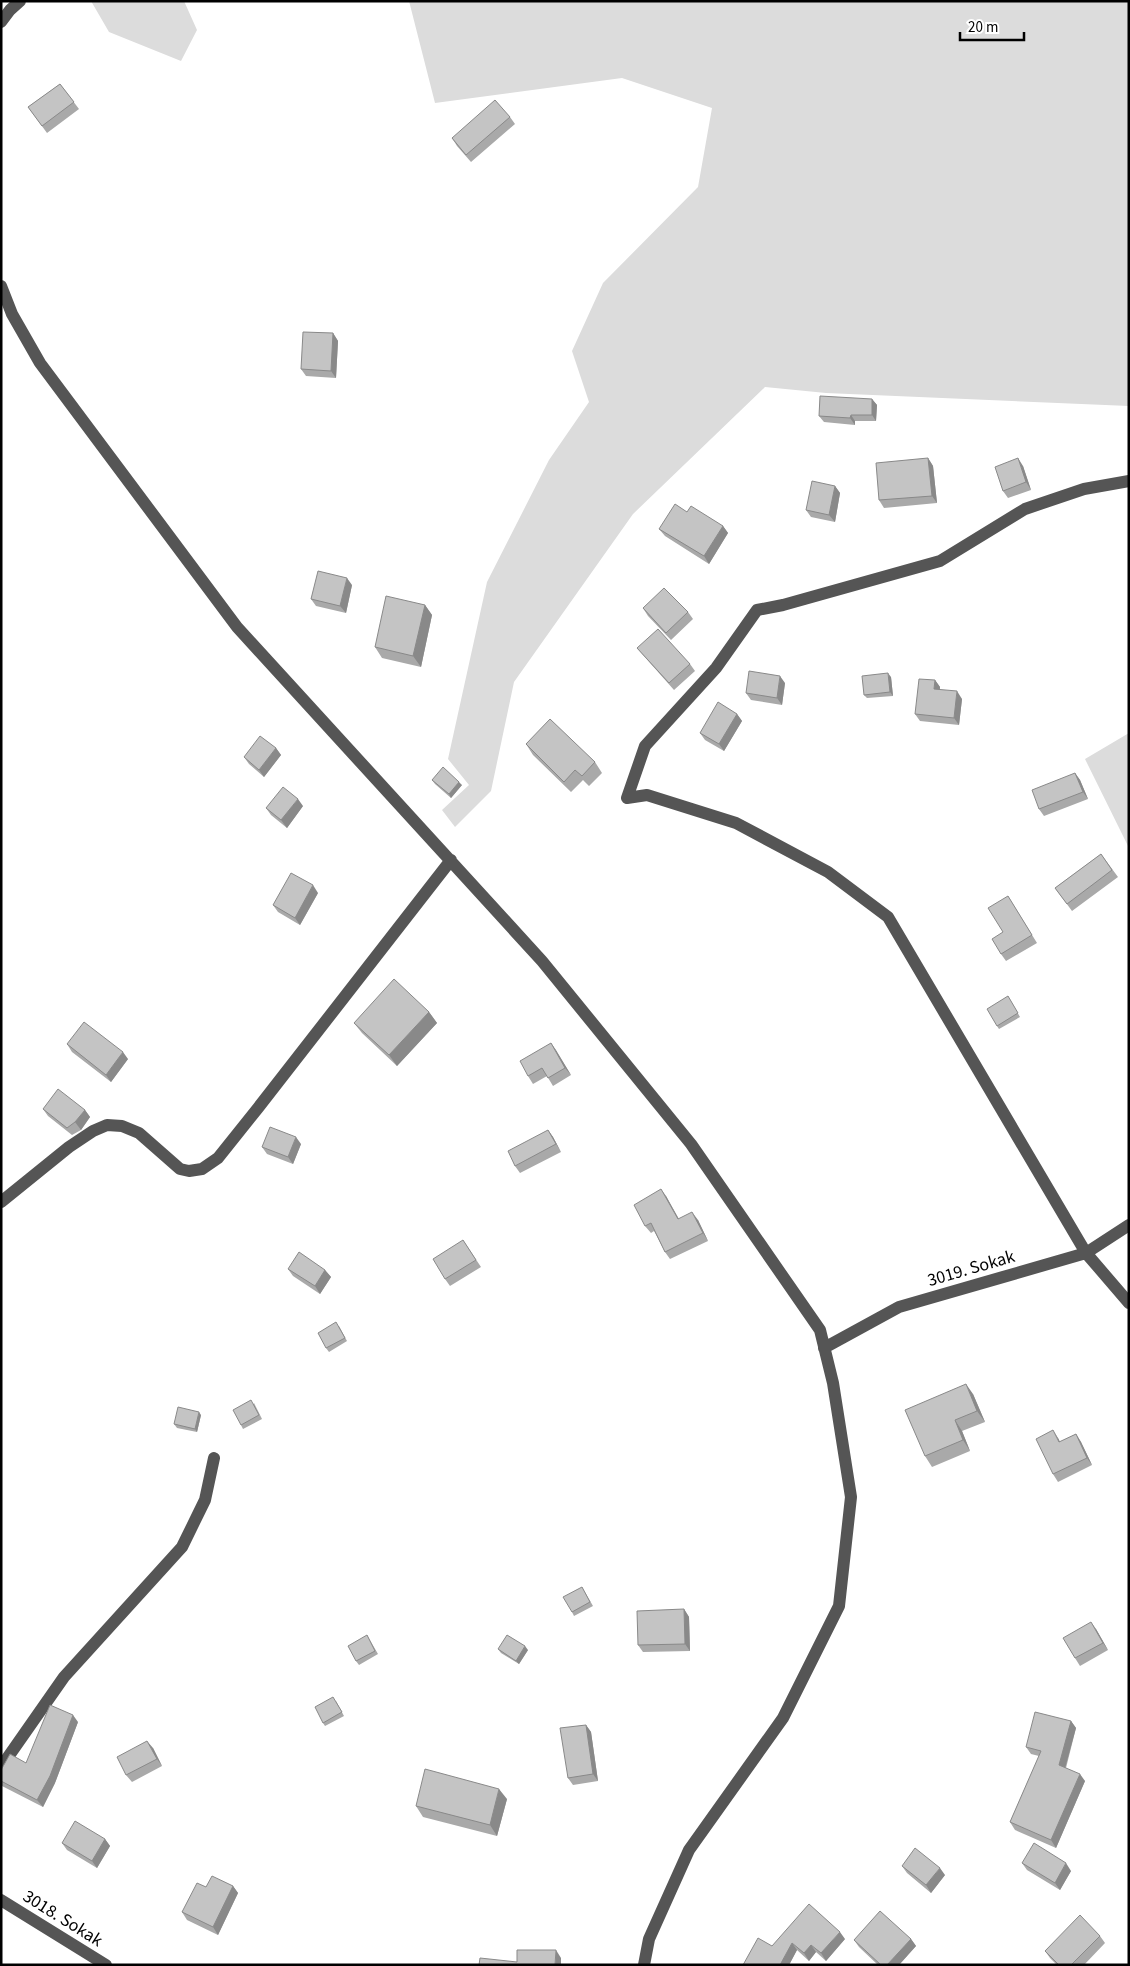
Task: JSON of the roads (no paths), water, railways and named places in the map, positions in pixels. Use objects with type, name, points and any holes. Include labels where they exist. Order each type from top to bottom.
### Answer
[{"type":"street","points":[[1,22],[20,1]]},
{"type":"street","points":[[1,286],[6,317],[237,627],[542,961],[691,1144],[820,1330],[833,1383],[852,1497],[839,1606],[783,1718],[689,1850],[649,1939],[644,1965]]},
{"type":"street","points":[[1129,481],[1084,489],[1025,509],[940,561],[783,605],[757,610],[716,668],[644,746],[627,798],[647,795],[736,822],[828,872],[888,917],[1086,1253],[1129,1303]]},
{"type":"street","points":[[1,1202],[69,1147],[93,1131],[107,1125],[122,1126],[139,1133],[180,1169],[189,1171],[202,1169],[218,1158],[451,860]]},
{"type":"street","name":"3019. Sokak","points":[[824,1348],[899,1307],[1086,1253],[1129,1225]]},
{"type":"street","points":[[1,1767],[64,1677],[182,1547],[205,1500],[214,1458]]},
{"type":"street","name":"3018. Sokak","points":[[1,1900],[106,1965]]}]
